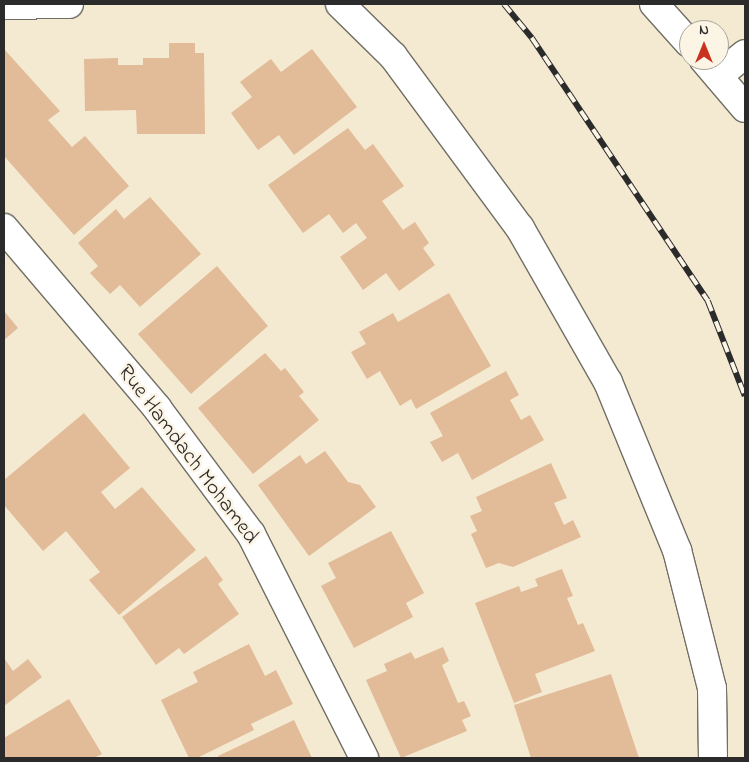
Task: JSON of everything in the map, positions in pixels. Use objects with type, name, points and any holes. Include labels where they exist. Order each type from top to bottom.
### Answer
[{"type":"street","points":[[4,5],[69,4]]},
{"type":"street","points":[[340,4],[393,56],[520,228],[608,382],[677,550],[712,688],[713,758]]},
{"type":"street","points":[[654,4],[679,33]]},
{"type":"street","points":[[729,61],[745,54]]},
{"type":"street","points":[[713,70],[745,108]]},
{"type":"street","name":"Rue Hamdach Mohamed","points":[[4,228],[157,408],[251,534],[364,758]]},
{"type":"building","points":[[169,43],[195,43],[195,53],[204,53],[205,134],[137,134],[136,110],[85,111],[84,59],[118,58],[118,65],[143,65],[143,58],[169,58]]},
{"type":"building","points":[[4,49],[60,111],[48,120],[72,147],[85,136],[129,186],[74,235],[4,156]]},
{"type":"building","points":[[312,49],[357,107],[294,155],[279,135],[258,150],[231,113],[252,97],[240,82],[271,59],[281,72]]},
{"type":"building","points":[[348,128],[365,150],[373,144],[404,186],[382,201],[403,230],[415,222],[429,243],[423,248],[435,265],[399,291],[386,273],[363,290],[340,257],[367,238],[356,223],[343,233],[329,214],[303,233],[268,185]]},
{"type":"building","points":[[150,197],[201,254],[140,307],[120,285],[110,294],[90,273],[98,266],[78,243],[116,209],[124,219]]},
{"type":"building","points":[[217,266],[268,326],[191,394],[138,334]]},
{"type":"building","points":[[449,293],[491,366],[416,409],[411,399],[400,406],[380,371],[367,379],[351,352],[366,344],[359,332],[393,313],[398,322]]},
{"type":"building","points":[[4,311],[18,328],[4,340]]},
{"type":"building","points":[[265,353],[281,371],[285,368],[304,392],[299,396],[319,420],[253,474],[198,408]]},
{"type":"building","points":[[506,371],[519,395],[510,400],[521,420],[530,415],[544,440],[472,480],[458,453],[442,462],[430,442],[443,436],[430,413]]},
{"type":"building","points":[[84,413],[130,468],[101,492],[115,509],[142,487],[196,550],[119,615],[89,580],[100,572],[66,531],[43,551],[4,505],[4,480]]},
{"type":"building","points":[[325,451],[348,482],[360,485],[376,507],[309,556],[258,485],[300,455],[306,464]]},
{"type":"building","points":[[551,463],[567,498],[554,503],[564,525],[573,520],[581,537],[513,567],[499,563],[486,568],[471,534],[477,531],[470,516],[482,511],[476,497]]},
{"type":"building","points":[[391,531],[424,593],[406,603],[413,617],[354,648],[321,586],[336,578],[328,563]]},
{"type":"building","points":[[206,556],[223,580],[218,584],[239,614],[184,654],[179,648],[156,665],[122,617]]},
{"type":"building","points":[[562,569],[573,596],[567,598],[578,625],[583,623],[595,651],[535,674],[542,692],[514,703],[475,603],[519,586],[521,592],[538,586],[535,579]]},
{"type":"building","points":[[249,644],[265,676],[276,670],[293,704],[251,724],[254,730],[197,758],[189,758],[161,700],[198,682],[193,672]]},
{"type":"building","points":[[443,647],[449,661],[442,665],[458,703],[464,701],[471,716],[462,720],[467,731],[401,758],[366,680],[387,671],[384,664],[411,652],[415,659]]},
{"type":"building","points":[[4,658],[13,671],[28,659],[42,677],[4,706]]},
{"type":"building","points":[[611,674],[639,758],[531,758],[514,705]]},
{"type":"building","points":[[69,699],[102,754],[94,758],[4,758],[4,738]]},
{"type":"building","points":[[294,720],[312,758],[219,758],[218,756]]},
{"type":"railway","points":[[504,4],[532,38],[708,301],[745,396]]}]
